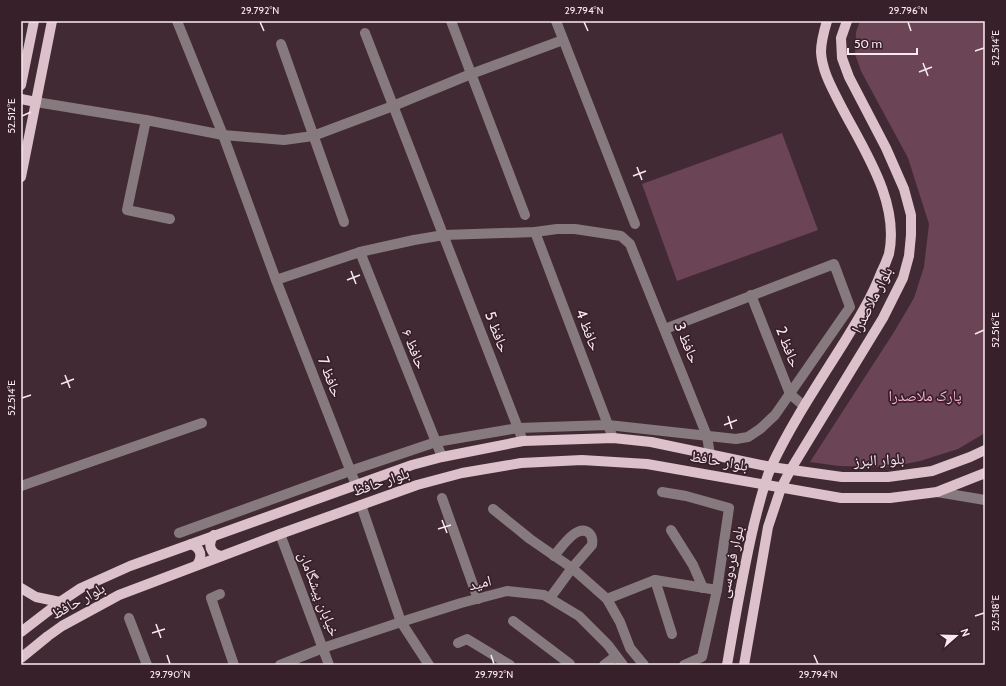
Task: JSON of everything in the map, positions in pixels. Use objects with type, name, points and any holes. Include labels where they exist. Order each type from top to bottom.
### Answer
[{"type":"main road","points":[[21,85],[34,21]]},
{"type":"main road","points":[[21,177],[52,21]]},
{"type":"main road","name":"بلوار ملاصدرا","points":[[771,467],[804,406],[865,308],[877,284],[888,255],[891,236],[891,217],[877,175],[830,85],[824,68],[821,53],[826,21]]},
{"type":"main road","name":"بلوار ملاصدرا","points":[[791,469],[883,318],[903,278],[909,256],[911,215],[904,189],[886,148],[849,77],[842,58],[841,38],[846,21]]},
{"type":"main road","points":[[21,100],[36,102]]},
{"type":"main road","name":"بلوار حافظ","points":[[21,632],[81,588],[130,566],[412,465],[442,457],[523,441],[613,438],[651,442],[771,467]]},
{"type":"main road","name":"بلوار البرز","points":[[771,467],[842,477],[888,477],[932,471],[970,458],[985,450]]},
{"type":"main road","name":"بلوار حافظ","points":[[21,658],[48,636],[90,610],[119,595],[361,505],[424,483],[462,473],[521,463],[582,460],[648,464],[781,488]]},
{"type":"main road","name":"بلوار فردوسی","points":[[727,665],[745,564],[764,484],[771,467]]},
{"type":"main road","name":"بلوار فردوسی","points":[[744,665],[768,527],[781,488],[791,469]]},
{"type":"main road","points":[[781,488],[841,498],[890,498],[937,492],[985,474]]},
{"type":"main road","points":[[214,536],[210,541],[210,548],[215,554],[221,556]]},
{"type":"main road","points":[[191,544],[200,550],[200,561],[197,565]]},
{"type":"main road","points":[[21,588],[36,597],[60,602]]},
{"type":"street","name":"حافظ 7","points":[[177,21],[223,135],[276,280],[356,485]]},
{"type":"street","points":[[452,21],[525,215]]},
{"type":"street","points":[[556,21],[635,224]]},
{"type":"street","name":"حافظ 5","points":[[365,33],[523,441]]},
{"type":"street","points":[[36,102],[146,120],[223,135],[284,140],[313,136],[393,106],[471,74],[563,40]]},
{"type":"street","points":[[281,44],[344,222]]},
{"type":"street","points":[[146,120],[127,210],[170,219]]},
{"type":"street","name":"حافظ 3","points":[[535,232],[557,229],[575,229],[621,236],[630,244],[707,436],[710,455]]},
{"type":"street","points":[[276,280],[360,252],[414,240],[444,235],[535,232]]},
{"type":"street","name":"حافظ 4","points":[[535,232],[613,438]]},
{"type":"street","name":"حافظ ۶","points":[[360,252],[442,457]]},
{"type":"street","points":[[179,533],[350,471],[436,442],[518,428],[608,425],[736,439],[748,437],[776,415],[850,307],[834,264],[665,329]]},
{"type":"street","name":"حافظ 2","points":[[751,295],[790,394],[804,406]]},
{"type":"street","points":[[21,486],[202,424]]},
{"type":"street","points":[[662,492],[686,496],[729,508],[717,590],[702,657],[684,665]]},
{"type":"street","points":[[937,492],[985,500]]},
{"type":"street","points":[[442,498],[478,598]]},
{"type":"street","points":[[266,502],[270,516]]},
{"type":"street","points":[[361,505],[401,622],[429,665]]},
{"type":"street","points":[[493,509],[530,539],[572,568],[607,599],[620,622],[630,648],[644,665]]},
{"type":"street","points":[[671,530],[693,565],[703,588]]},
{"type":"street","points":[[550,598],[572,568],[592,545],[593,540],[586,531],[575,533],[554,556]]},
{"type":"street","name":"خیابان پیشگامان","points":[[280,534],[329,665]]},
{"type":"street","points":[[607,599],[655,580],[717,590]]},
{"type":"street","points":[[655,580],[672,634]]},
{"type":"street","name":"امید","points":[[280,665],[323,648],[401,622],[478,598],[508,591],[544,595],[579,616],[608,645],[623,665]]},
{"type":"street","points":[[220,594],[212,598],[234,665]]},
{"type":"street","points":[[129,618],[147,665]]},
{"type":"street","points":[[513,621],[570,665]]},
{"type":"street","points":[[458,643],[467,639],[510,665]]},
{"type":"street","points":[[604,665],[616,656]]},
{"type":"green space","name":"پارک ملاصدرا","points":[[860,21],[985,21],[985,433],[958,449],[920,461],[890,467],[839,466],[810,462],[894,332],[914,298],[924,267],[929,224],[908,158],[861,71],[855,54],[856,32]]},
{"type":"green space","points":[[782,133],[818,230],[677,281],[642,184]]}]
